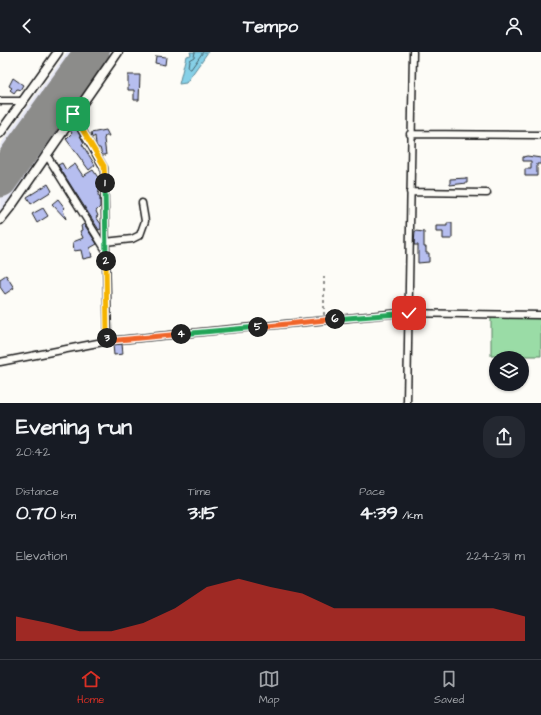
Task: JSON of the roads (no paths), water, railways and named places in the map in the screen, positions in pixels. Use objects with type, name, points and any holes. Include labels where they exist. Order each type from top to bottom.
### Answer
[{"type":"street","points":[[0,133],[58,52]]},
{"type":"street","points":[[0,220],[118,52]]},
{"type":"street","points":[[407,403],[410,134],[413,52]]},
{"type":"street","points":[[0,101],[22,102]]},
{"type":"street","points":[[73,114],[104,168],[108,341]]},
{"type":"street","points":[[410,134],[541,134]]},
{"type":"street","points":[[46,154],[105,249]]},
{"type":"street","points":[[410,192],[487,193]]},
{"type":"street","points":[[105,242],[132,239],[140,235],[145,221],[142,203]]},
{"type":"street","points":[[0,362],[108,341],[324,320],[409,313],[541,315]]},
{"type":"water","points":[[190,52],[208,52],[186,83],[179,84],[186,56],[191,55]]}]
